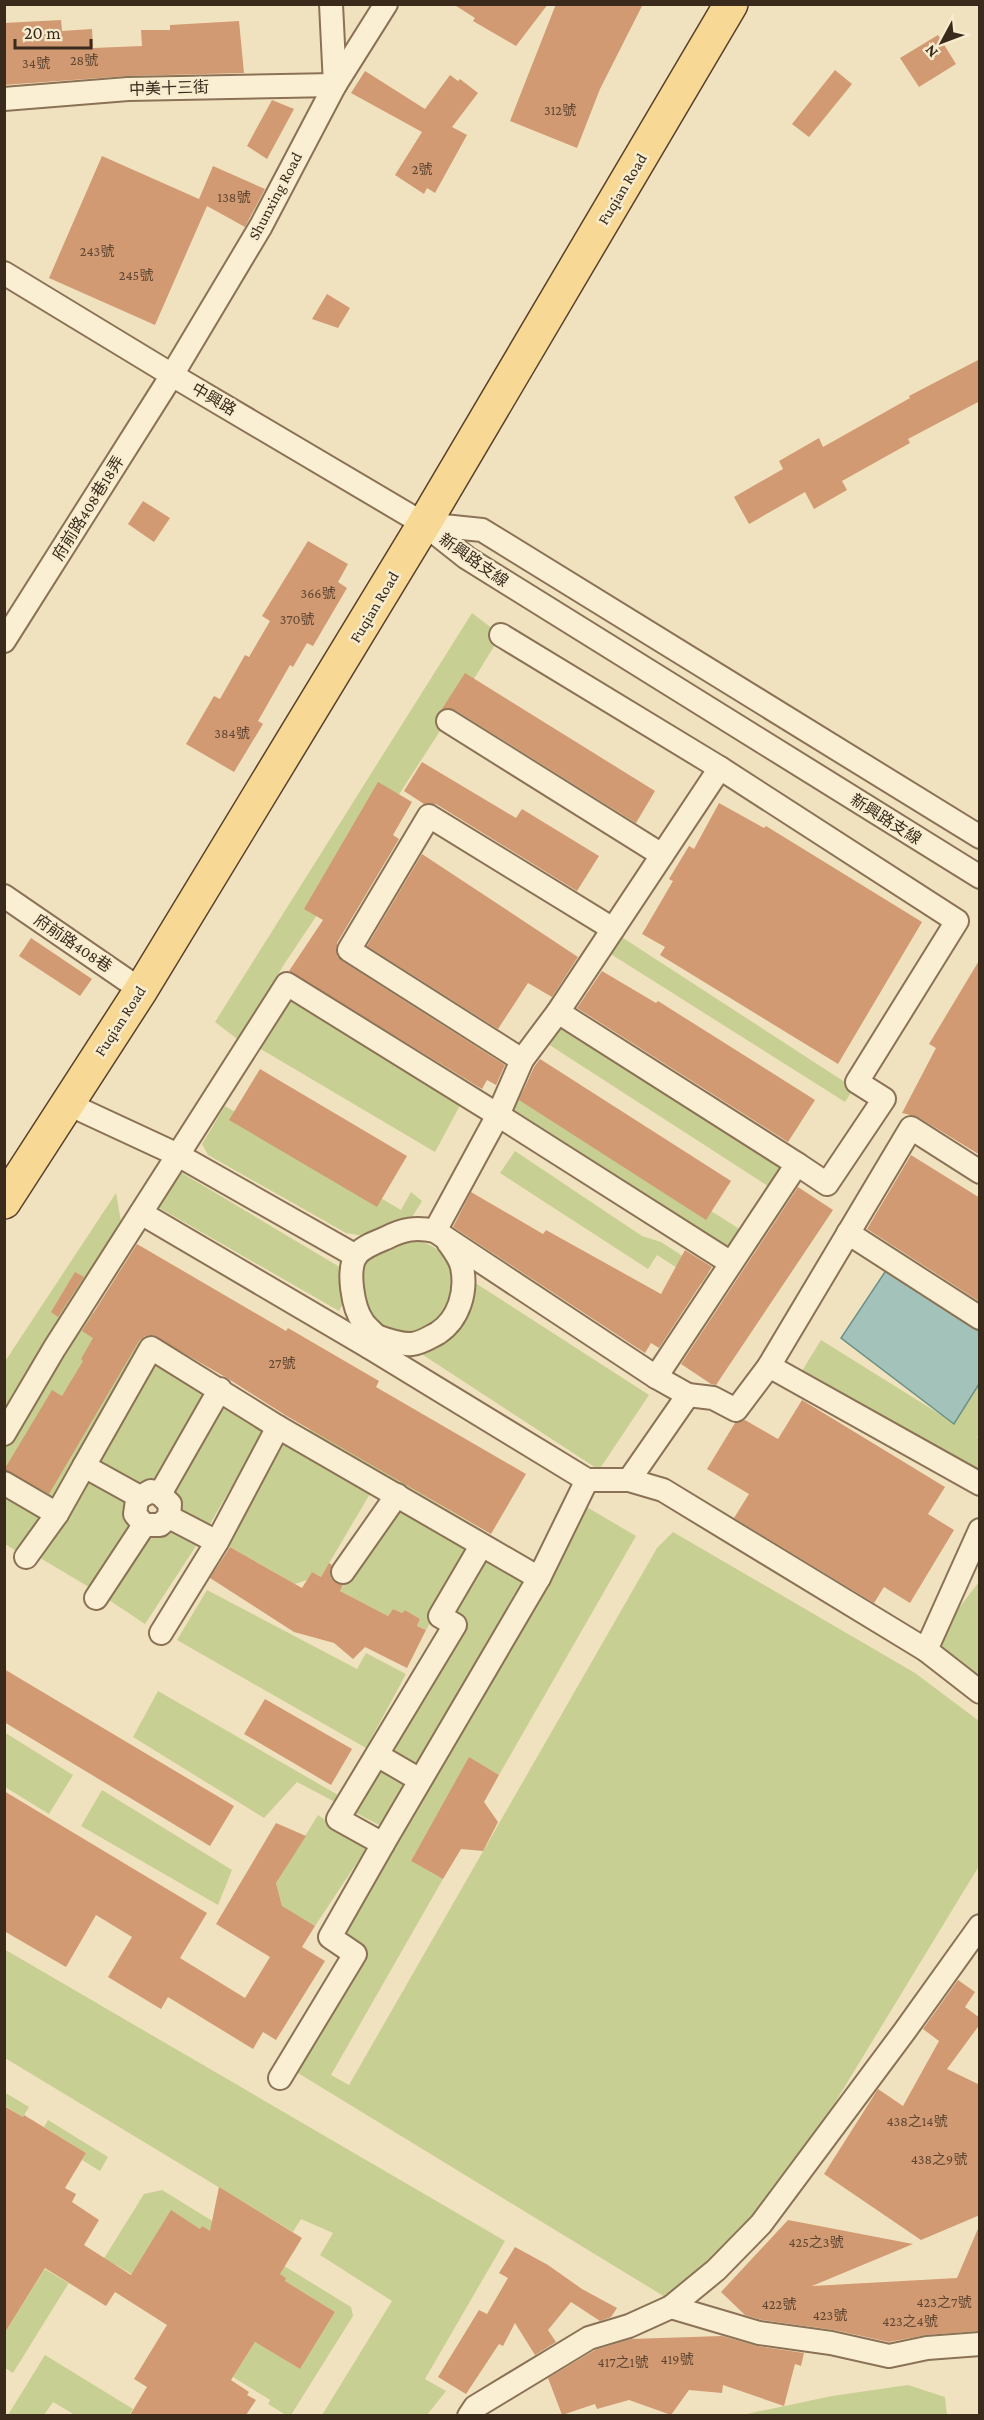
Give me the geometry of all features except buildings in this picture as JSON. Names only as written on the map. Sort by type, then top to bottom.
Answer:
[{"type":"main road","name":"Fuqian Road","points":[[4,1202],[141,990],[424,524],[731,4]]},
{"type":"street","points":[[331,4],[335,85]]},
{"type":"street","name":"Shunxing Road","points":[[172,375],[261,226],[335,85],[386,4]]},
{"type":"street","name":"中美十三街","points":[[4,99],[139,89],[335,85]]},
{"type":"street","name":"中興路","points":[[4,273],[424,524]]},
{"type":"street","name":"府前路408巷18弄","points":[[4,640],[172,375]]},
{"type":"street","name":"新興路支線","points":[[424,524],[482,530],[980,837]]},
{"type":"street","name":"新興路支線","points":[[424,524],[467,558],[980,877]]},
{"type":"street","points":[[501,635],[720,768],[957,921],[857,1082],[884,1099],[827,1184],[558,1012]]},
{"type":"street","points":[[448,721],[662,855]]},
{"type":"street","points":[[440,1234],[522,1060],[558,1012],[720,768]]},
{"type":"street","points":[[522,1060],[350,950],[429,816],[613,929]]},
{"type":"street","name":"府前路408巷","points":[[4,896],[141,990]]},
{"type":"street","points":[[4,1434],[54,1349],[287,984],[731,1263]]},
{"type":"street","points":[[66,1103],[178,1155],[356,1256]]},
{"type":"street","points":[[372,1341],[353,1299],[351,1278],[356,1256],[366,1246],[402,1230],[413,1228],[440,1234],[656,1377],[688,1395],[713,1398],[736,1410],[769,1366],[911,1128],[980,1172]]},
{"type":"street","points":[[656,1377],[797,1164]]},
{"type":"street","points":[[141,1213],[372,1341],[587,1480],[629,1480],[663,1490],[926,1650],[980,1692]]},
{"type":"street","points":[[848,1233],[980,1318]]},
{"type":"street","points":[[372,1341],[413,1344],[427,1340],[449,1326],[460,1305],[463,1276],[461,1264],[440,1234]]},
{"type":"street","points":[[26,1557],[57,1514],[151,1348],[278,1427],[539,1578]]},
{"type":"street","points":[[769,1366],[980,1484]]},
{"type":"street","points":[[144,1525],[135,1514],[137,1500],[150,1495],[220,1389]]},
{"type":"street","points":[[629,1480],[688,1395]]},
{"type":"street","points":[[161,1633],[217,1542],[278,1427]]},
{"type":"street","points":[[84,1466],[170,1504],[169,1517],[160,1525],[144,1525]]},
{"type":"street","points":[[280,2078],[355,1954],[330,1938],[539,1578],[587,1480]]},
{"type":"street","points":[[4,1483],[57,1514]]},
{"type":"street","points":[[343,1572],[397,1495]]},
{"type":"street","points":[[169,1517],[217,1542]]},
{"type":"street","points":[[96,1598],[144,1525]]},
{"type":"street","points":[[926,1650],[980,1530]]},
{"type":"street","points":[[383,1844],[338,1819],[455,1625],[440,1616],[481,1546]]},
{"type":"street","points":[[377,1755],[420,1780]]},
{"type":"street","points":[[469,2415],[475,2407],[589,2338],[629,2326],[671,2307],[716,2270],[761,2224],[980,1926]]},
{"type":"street","points":[[671,2307],[759,2333],[831,2343],[889,2356],[927,2348],[980,2344]]},
{"type":"green space","points":[[472,613],[501,635],[448,721],[327,906],[319,912],[283,966],[240,1041],[215,1022]]},
{"type":"green space","points":[[617,934],[854,1088],[845,1102],[606,951]]},
{"type":"green space","points":[[294,989],[465,1096],[435,1152],[259,1048]]},
{"type":"green space","points":[[561,1023],[782,1165],[768,1186],[548,1044]]},
{"type":"green space","points":[[514,1086],[741,1230],[725,1260],[498,1115]]},
{"type":"green space","points":[[225,1106],[401,1210],[411,1192],[422,1201],[411,1219],[370,1237],[346,1233],[208,1155],[202,1144]]},
{"type":"green space","points":[[515,1151],[642,1236],[661,1242],[709,1273],[702,1284],[657,1255],[648,1269],[500,1173]]},
{"type":"green space","points":[[177,1170],[343,1269],[346,1298],[339,1311],[156,1206]]},
{"type":"green space","points":[[116,1193],[122,1227],[90,1311],[151,1348],[26,1557],[5,1544],[4,1363]]},
{"type":"green space","points":[[408,1238],[430,1245],[448,1259],[454,1274],[454,1291],[451,1308],[428,1332],[395,1335],[367,1316],[362,1272],[369,1259]]},
{"type":"green space","points":[[466,1277],[649,1395],[599,1470],[420,1353]]},
{"type":"green space","points":[[821,1340],[954,1423],[979,1384],[979,1438],[974,1435],[979,1439],[979,1481],[802,1371]]},
{"type":"green space","points":[[150,1358],[212,1394],[160,1488],[136,1491],[91,1466]]},
{"type":"green space","points":[[220,1399],[265,1429],[207,1529],[174,1514],[167,1494]]},
{"type":"green space","points":[[310,1428],[501,1541],[496,1548],[306,1435]]},
{"type":"green space","points":[[280,1437],[371,1492],[321,1577],[312,1572],[307,1580],[295,1584],[225,1544]]},
{"type":"green space","points":[[86,1473],[133,1500],[138,1524],[94,1590],[35,1555]]},
{"type":"green space","points":[[396,1503],[474,1550],[426,1630],[417,1626],[420,1619],[405,1610],[402,1613],[393,1609],[388,1616],[340,1591]]},
{"type":"green space","points":[[585,1506],[636,1536],[499,1775],[469,1758],[411,1861],[443,1879],[331,2075],[349,2085],[657,1548],[673,1532],[915,1673],[979,1721],[979,1866],[780,2193],[670,2300],[293,2070],[364,1951],[337,1934]]},
{"type":"green space","points":[[170,1523],[200,1540],[145,1624],[103,1596],[146,1531]]},
{"type":"green space","points":[[481,1555],[530,1585],[419,1771],[385,1750],[446,1615]]},
{"type":"green space","points":[[979,1582],[979,1682],[931,1644]]},
{"type":"green space","points":[[207,1590],[357,1669],[366,1653],[406,1674],[366,1748],[177,1640]]},
{"type":"green space","points":[[158,1691],[338,1795],[335,1802],[297,1782],[264,1818],[133,1737]]},
{"type":"green space","points":[[4,1732],[73,1775],[49,1814],[5,1787]]},
{"type":"green space","points":[[382,1768],[413,1786],[383,1827],[356,1813]]},
{"type":"green space","points":[[102,1790],[232,1870],[218,1905],[81,1826]]},
{"type":"green space","points":[[318,1815],[366,1849],[315,1926],[294,1914],[287,1925],[276,1883]]},
{"type":"green space","points":[[4,1949],[505,2241],[425,2379],[446,2391],[427,2415],[322,2415],[392,2301],[320,2255],[333,2233],[301,2219],[293,2232],[5,2058]]},
{"type":"green space","points":[[4,2092],[29,2107],[23,2117],[5,2106]]},
{"type":"green space","points":[[48,2120],[108,2157],[100,2171],[82,2160],[86,2153],[44,2127]]},
{"type":"green space","points":[[162,2190],[219,2225],[214,2234],[202,2226],[200,2229],[171,2211],[136,2267],[191,2315],[134,2276],[103,2260],[144,2194]]},
{"type":"green space","points":[[224,2229],[351,2307],[353,2316],[291,2415],[286,2415],[268,2404],[270,2400],[233,2377],[255,2342],[300,2369],[335,2312],[285,2281],[286,2278],[263,2264]]},
{"type":"green space","points":[[45,2269],[68,2283],[70,2281],[13,2373],[5,2368],[4,2334]]},
{"type":"green space","points":[[45,2355],[133,2409],[129,2415],[75,2415],[53,2402],[44,2415],[8,2415]]},
{"type":"green space","points":[[908,2385],[945,2397],[947,2415],[742,2415],[832,2396]]},
{"type":"water","points":[[889,1266],[979,1331],[979,1384],[954,1424],[841,1338]]}]
